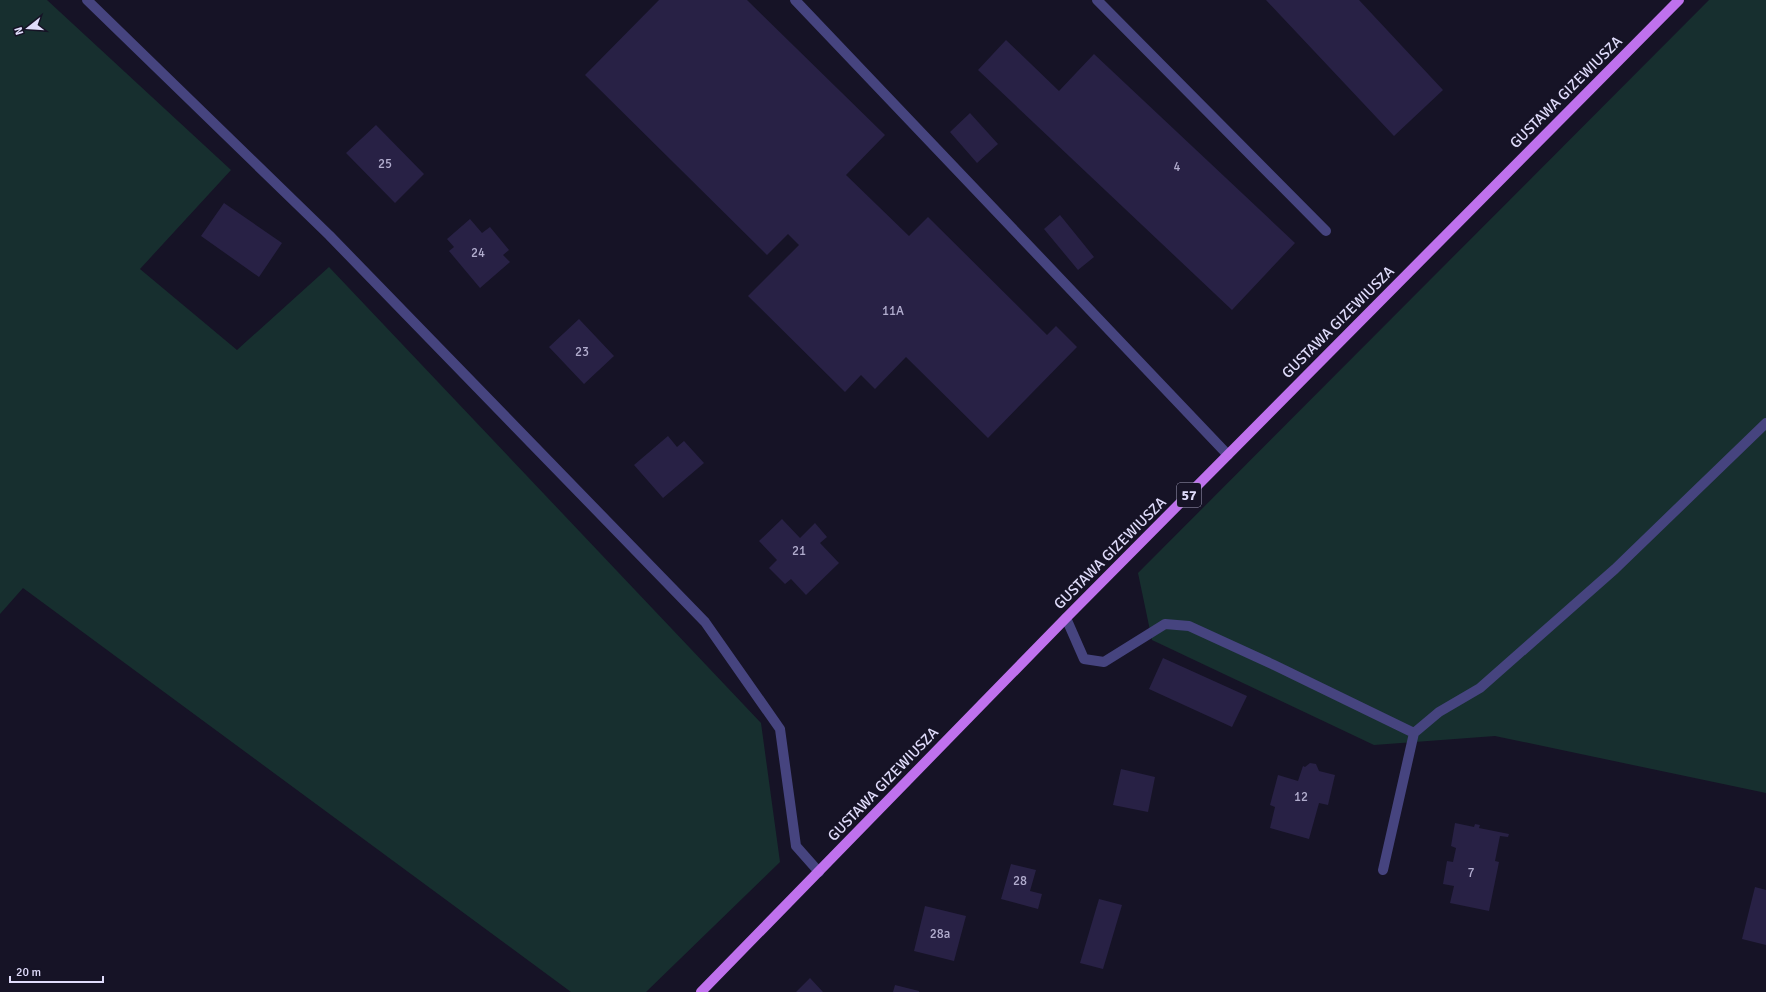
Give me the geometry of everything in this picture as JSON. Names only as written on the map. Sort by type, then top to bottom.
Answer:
[{"type":"main road","name":"GUSTAWA GIZEWIUSZA","points":[[701,992],[1066,618],[1679,0]]},
{"type":"street","points":[[87,0],[329,235],[705,622],[780,728],[796,846],[819,872]]},
{"type":"street","points":[[795,0],[1228,455]]},
{"type":"street","points":[[1097,0],[1326,231]]},
{"type":"street","points":[[1383,870],[1414,733],[1439,712],[1480,688],[1615,569],[1766,423]]},
{"type":"street","points":[[1066,618],[1084,659],[1104,662],[1165,624],[1189,626],[1274,665],[1414,733]]},
{"type":"green space","points":[[0,0],[47,0],[231,170],[140,269],[237,350],[329,267],[761,723],[780,862],[646,992],[571,992],[23,588],[0,614]]},
{"type":"green space","points":[[1709,0],[1766,0],[1766,793],[1495,736],[1374,745],[1152,640],[1138,573]]},
{"type":"building","points":[[659,0],[747,0],[885,135],[846,175],[909,236],[928,217],[1047,335],[1056,326],[1077,347],[988,438],[906,357],[875,389],[861,375],[845,392],[748,296],[799,245],[788,234],[767,255],[585,75]]},
{"type":"building","points":[[1266,0],[1359,0],[1443,90],[1394,136]]},
{"type":"building","points":[[1006,40],[1059,91],[1094,54],[1295,243],[1232,310],[978,70]]},
{"type":"building","points":[[970,113],[998,144],[977,163],[950,132]]},
{"type":"building","points":[[376,125],[424,174],[395,203],[346,153]]},
{"type":"building","points":[[224,203],[282,243],[259,277],[201,236]]},
{"type":"building","points":[[1060,215],[1094,257],[1078,270],[1044,229]]},
{"type":"building","points":[[470,219],[482,233],[490,227],[509,250],[503,255],[510,262],[480,288],[449,251],[454,247],[447,239]]},
{"type":"building","points":[[579,319],[614,356],[584,384],[549,347]]},
{"type":"building","points":[[668,436],[677,447],[684,441],[704,463],[663,498],[634,465]]},
{"type":"building","points":[[782,519],[800,538],[815,523],[827,537],[820,543],[839,563],[806,595],[791,579],[785,584],[769,568],[777,560],[759,541]]},
{"type":"building","points":[[1163,658],[1247,696],[1232,727],[1149,689]]},
{"type":"building","points":[[1310,763],[1316,764],[1319,771],[1335,775],[1328,805],[1319,803],[1309,839],[1270,828],[1275,807],[1270,805],[1278,775],[1298,781],[1303,766],[1305,767]]},
{"type":"building","points":[[1121,769],[1155,777],[1148,812],[1113,805]]},
{"type":"building","points":[[1455,823],[1474,827],[1475,824],[1480,825],[1479,828],[1509,834],[1508,837],[1500,836],[1495,861],[1499,862],[1489,911],[1450,903],[1454,886],[1443,884],[1447,861],[1453,862],[1456,848],[1451,846]]},
{"type":"building","points":[[1011,864],[1036,870],[1030,891],[1042,894],[1038,909],[1001,899]]},
{"type":"building","points":[[1755,887],[1766,890],[1766,945],[1742,939]]},
{"type":"building","points":[[1099,899],[1122,905],[1103,969],[1080,963]]},
{"type":"building","points":[[925,906],[966,916],[954,961],[914,951]]},
{"type":"building","points":[[810,978],[823,992],[796,992]]},
{"type":"building","points":[[895,985],[919,991],[919,992],[893,992]]}]
